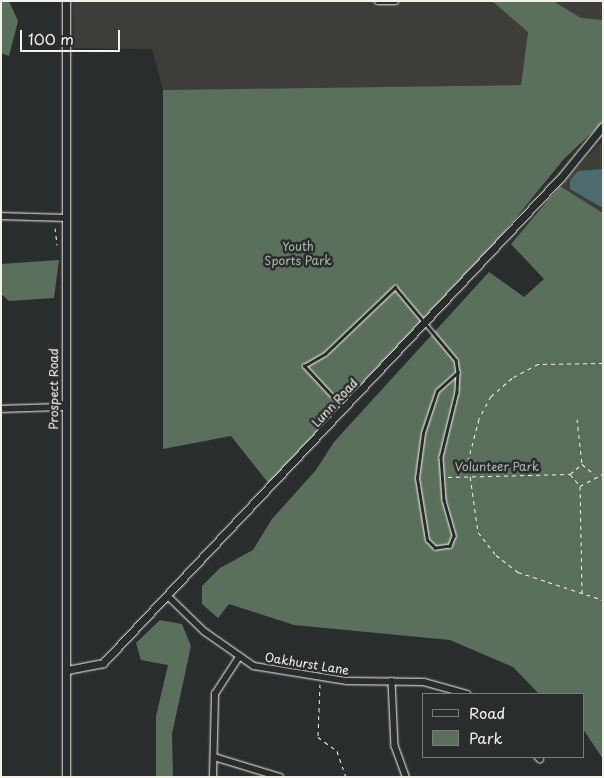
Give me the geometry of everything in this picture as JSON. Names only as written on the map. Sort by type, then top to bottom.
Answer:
[{"type":"street","name":"Prospect Road","points":[[66,1],[64,218],[66,777]]},
{"type":"street","points":[[378,1],[395,1]]},
{"type":"street","name":"Lunn Road","points":[[67,670],[103,663],[563,175],[603,126]]},
{"type":"street","points":[[1,216],[64,218]]},
{"type":"street","points":[[1,408],[66,407]]},
{"type":"street","name":"Oakhurst Lane","points":[[168,596],[204,631],[254,666],[321,678],[424,682],[463,693]]},
{"type":"street","points":[[213,777],[214,756],[211,715],[215,694],[240,657]]},
{"type":"street","points":[[392,681],[395,746],[406,777]]},
{"type":"street","points":[[214,756],[280,777]]},
{"type":"lane","points":[[344,409],[304,366],[325,354],[395,286],[453,351],[458,372],[442,477],[454,542],[435,548],[427,540],[419,505],[418,455],[437,390],[458,372]]},
{"type":"path","points":[[55,228],[57,245]]},
{"type":"path","points":[[603,363],[538,364],[505,384],[491,396],[479,418],[470,441],[468,477],[478,532],[496,555],[518,572],[603,600]]},
{"type":"path","points":[[577,419],[582,464],[595,475]]},
{"type":"path","points":[[442,477],[570,474],[582,464]]},
{"type":"path","points":[[570,474],[580,486],[582,594]]},
{"type":"path","points":[[580,486],[595,475],[603,474]]},
{"type":"path","points":[[321,678],[318,737],[337,751],[346,777]]},
{"type":"shaded area","points":[[73,1],[603,1],[603,97],[528,33],[521,85],[163,90],[152,49],[74,48]]},
{"type":"shaded area","points":[[603,140],[603,213],[560,186]]},
{"type":"green space","points":[[1,1],[9,1],[18,21],[9,56],[1,53]]},
{"type":"green space","name":"Youth Sports Park","points":[[492,1],[553,1],[581,18],[603,20],[603,122],[564,159],[493,246],[270,485],[231,436],[163,449],[163,90],[521,85],[528,32]]},
{"type":"green space","name":"Volunteer Park","points":[[560,186],[603,213],[603,759],[584,730],[584,693],[538,693],[513,667],[450,640],[294,625],[229,604],[218,618],[202,604],[202,586],[220,568],[253,550],[272,519],[316,470],[334,442],[489,272],[524,297],[544,279],[511,244]]},
{"type":"green space","points":[[59,260],[54,298],[9,301],[1,294],[1,264]]},
{"type":"green space","points":[[160,620],[182,624],[191,646],[172,734],[173,777],[156,777],[156,716],[168,665],[141,660],[136,643]]},
{"type":"water","points":[[603,169],[603,208],[570,189],[570,180],[578,171]]}]
